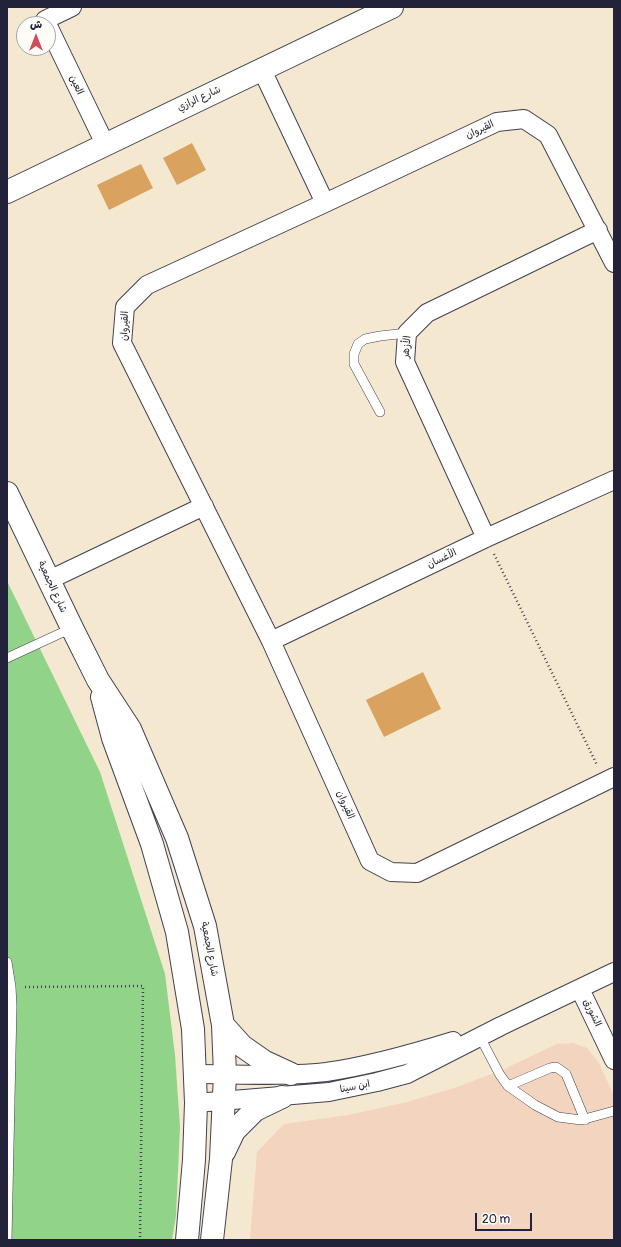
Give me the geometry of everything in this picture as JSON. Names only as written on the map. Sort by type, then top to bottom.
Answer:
[{"type":"street","points":[[52,16],[72,7]]},
{"type":"street","name":"شارع الرازي","points":[[7,192],[104,144],[392,7]]},
{"type":"street","name":"العين","points":[[56,42],[104,144]]},
{"type":"street","points":[[262,70],[326,203]]},
{"type":"street","name":"القيروان","points":[[609,779],[418,873],[391,872],[370,861],[271,641],[122,343],[125,307],[147,285],[326,203],[497,122],[524,119],[548,135],[614,263]]},
{"type":"street","name":"الأزهر","points":[[486,538],[405,362],[407,332],[427,313],[598,230]]},
{"type":"street","name":"الآغسان","points":[[271,641],[486,538],[614,480]]},
{"type":"street","name":"شارع الجمعية","points":[[7,493],[98,680],[130,729],[177,838],[205,926],[223,1025],[226,1074],[221,1159],[212,1240]]},
{"type":"street","points":[[49,580],[204,506]]},
{"type":"street","name":"شارع الجمعية","points":[[98,680],[113,738],[152,844],[177,932],[193,1028],[196,1103],[194,1160],[187,1240]]},
{"type":"street","name":"ابن سينا","points":[[196,1103],[329,1092],[407,1074],[501,1026],[614,972]]},
{"type":"street","name":"الشورق","points":[[580,988],[614,1060]]},
{"type":"street","points":[[223,1025],[242,1046],[265,1062],[290,1074]]},
{"type":"street","name":"ابن سينا","points":[[195,1074],[290,1074],[325,1072],[385,1061],[501,1026]]},
{"type":"street","points":[[221,1159],[234,1132],[239,1126],[255,1110],[282,1096]]},
{"type":"lane","points":[[380,412],[354,364],[354,354],[358,344],[365,339],[407,332]]},
{"type":"lane","points":[[8,655],[72,628]]},
{"type":"lane","points":[[7,962],[11,987],[7,1240]]},
{"type":"lane","points":[[480,1037],[500,1075],[508,1086],[535,1105],[558,1117],[585,1120],[614,1111]]},
{"type":"lane","points":[[508,1086],[550,1068],[556,1067],[566,1074],[585,1120]]},
{"type":"path","points":[[486,538],[609,779]]},
{"type":"path","points":[[11,987],[143,986],[140,1240]]},
{"type":"shaded area","points":[[573,1043],[587,1048],[599,1063],[614,1096],[614,1240],[250,1240],[257,1152],[284,1124],[348,1115],[407,1102],[454,1088],[500,1071],[557,1044]]},
{"type":"green space","points":[[7,581],[100,772],[165,974],[175,1055],[180,1127],[176,1216],[172,1240],[7,1240]]},
{"type":"building","points":[[192,143],[206,170],[177,185],[163,158]]},
{"type":"building","points":[[141,164],[153,188],[109,210],[97,185]]},
{"type":"building","points":[[423,672],[441,709],[384,737],[366,700]]}]
